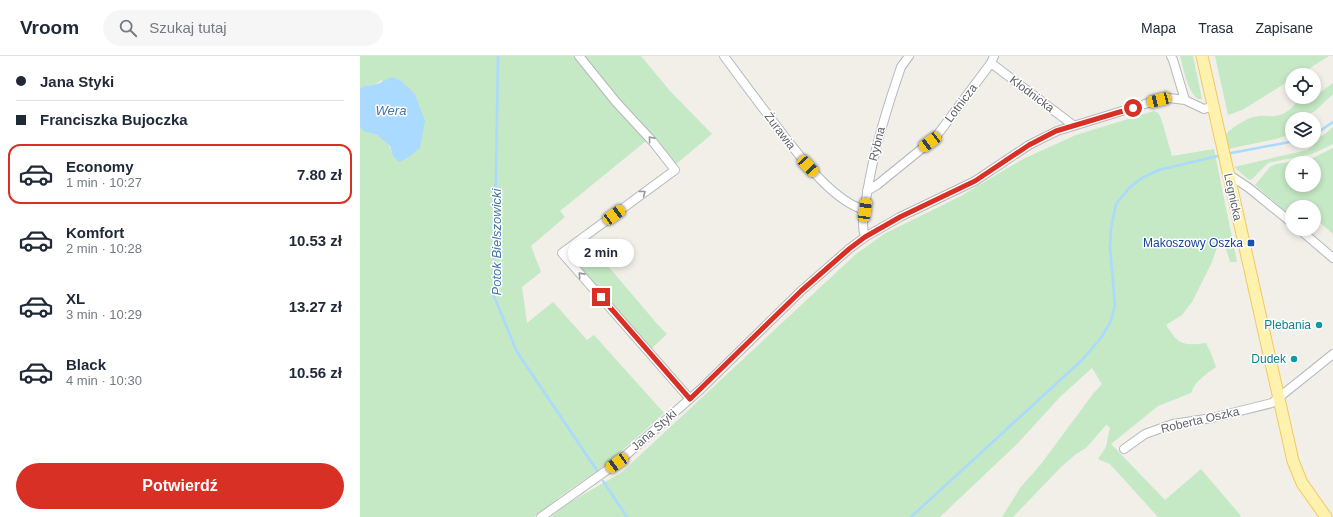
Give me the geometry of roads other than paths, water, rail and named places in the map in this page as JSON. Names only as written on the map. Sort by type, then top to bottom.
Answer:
[{"type":"main road","name":"Legnicka","points":[[1202,56],[1293,461],[1298,474],[1309,493],[1326,517]]},
{"type":"street","points":[[579,56],[616,102],[650,138],[675,170],[562,253],[690,399]]},
{"type":"street","name":"Żurawia","points":[[724,56],[808,166],[832,190],[855,207],[865,210]]},
{"type":"street","name":"Rybna","points":[[865,237],[863,227],[867,191],[876,147],[901,66],[909,56]]},
{"type":"street","points":[[1171,56],[1184,100]]},
{"type":"street","name":"Lotnicza","points":[[867,191],[877,185],[934,138],[992,60]]},
{"type":"street","name":"Kłodnicka","points":[[992,60],[1073,125]]},
{"type":"street","name":"Jana Styki","points":[[541,517],[617,463],[690,399],[801,291],[865,237],[900,217],[975,181],[1039,140],[1056,131],[1173,98],[1184,100],[1204,109],[1214,106]]},
{"type":"street","points":[[1227,171],[1285,217]]},
{"type":"street","points":[[1307,236],[1333,258]]},
{"type":"street","name":"Roberta Oszka","points":[[1124,449],[1145,434],[1173,424],[1219,416],[1272,403],[1333,354]]},
{"type":"water","name":"Wera","points":[[392,77],[400,80],[415,94],[425,121],[420,148],[409,157],[399,162],[393,156],[390,146],[377,135],[363,131],[360,127],[360,88],[377,84]]},
{"type":"waterway","name":"Potok Bielszowicki","points":[[498,56],[494,296],[517,352],[598,472]]},
{"type":"waterway","points":[[1321,130],[1333,122]]},
{"type":"waterway","points":[[1226,154],[1285,143]]},
{"type":"waterway","points":[[911,517],[1082,360],[1101,338],[1111,321],[1115,305],[1110,248],[1111,228],[1116,204],[1129,188],[1142,178],[1159,170],[1222,155]]},
{"type":"waterway","name":"Potok Bielszowicki","points":[[603,481],[627,517]]},
{"type":"place","name":"Makoszowy Oszka","points":[[1251,243]]},
{"type":"place","name":"Plebania","points":[[1319,325]]},
{"type":"place","name":"Dudek","points":[[1294,359]]}]
